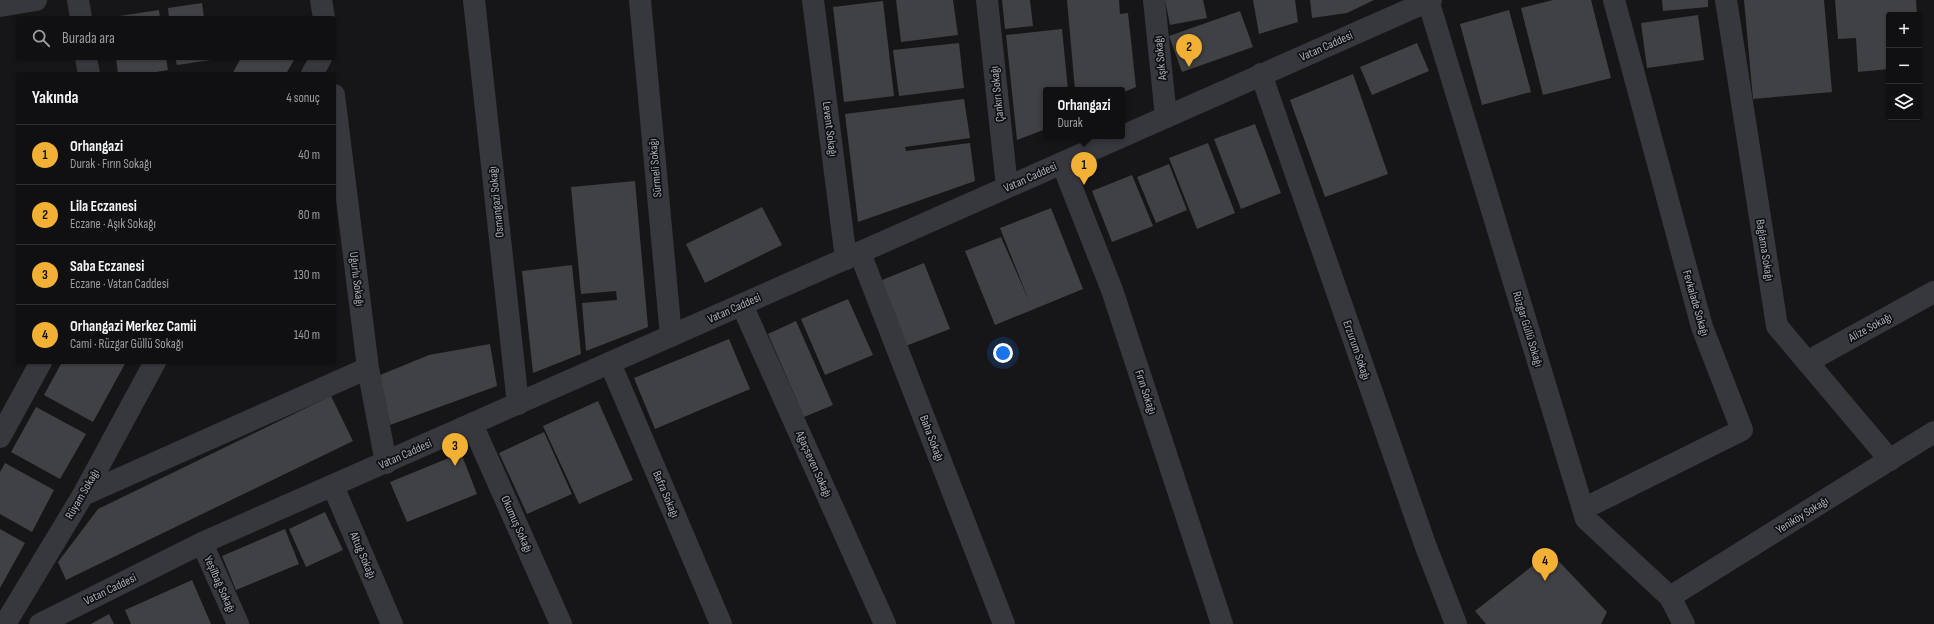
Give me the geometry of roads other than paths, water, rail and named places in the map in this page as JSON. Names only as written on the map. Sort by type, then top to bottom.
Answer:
[{"type":"street","points":[[0,6],[36,0]]},
{"type":"street","points":[[78,0],[80,16]]},
{"type":"street","points":[[321,0],[324,16]]},
{"type":"street","name":"Osmangazi Sokağı","points":[[474,0],[518,404]]},
{"type":"street","name":"Sürmeli Sokağı","points":[[640,0],[671,336]]},
{"type":"street","name":"Levent Sokağı","points":[[813,0],[853,256]]},
{"type":"street","name":"Çankırı Sokağı","points":[[987,0],[1007,187]]},
{"type":"street","name":"Aşık Sokağı","points":[[1154,0],[1166,117]]},
{"type":"street","name":"Vatan Caddesi","points":[[1125,135],[1430,0]]},
{"type":"street","name":"Rüzgar Güllü Sokağı","points":[[1430,0],[1586,519],[1670,597],[1684,624]]},
{"type":"street","name":"Fevkalade Sokağı","points":[[1582,509],[1742,430],[1702,327],[1614,0]]},
{"type":"street","name":"Bağlama Sokağı","points":[[1726,0],[1777,326],[1890,460]]},
{"type":"street","points":[[86,60],[89,72]]},
{"type":"street","points":[[313,72],[320,60]]},
{"type":"street","points":[[329,60],[331,72]]},
{"type":"street","name":"Erzurum Sokağı","points":[[1261,74],[1426,547],[1456,624]]},
{"type":"street","name":"Uğurlu Sokağı","points":[[336,111],[368,368],[386,463]]},
{"type":"street","name":"Vatan Caddesi","points":[[40,624],[202,543],[334,486],[1116,139]]},
{"type":"street","name":"Fırın Sokağı","points":[[1062,163],[1112,290],[1222,624]]},
{"type":"street","name":"Baha Sokağı","points":[[853,256],[1004,624]]},
{"type":"street","name":"Alize Sokağı","points":[[1807,362],[1934,292]]},
{"type":"street","name":"Ağaçseven Sokağı","points":[[742,305],[885,624]]},
{"type":"street","name":"Bafra Sokağı","points":[[610,363],[721,624]]},
{"type":"street","points":[[0,436],[40,364]]},
{"type":"street","name":"Rüyam Sokağı","points":[[5,624],[83,495],[154,364]]},
{"type":"street","points":[[83,495],[368,368]]},
{"type":"street","name":"Okumuş Sokağı","points":[[472,424],[561,624]]},
{"type":"street","name":"Yeniköy Sokağı","points":[[1670,597],[1934,432]]},
{"type":"street","name":"Altuğ Sokağı","points":[[334,486],[392,624]]},
{"type":"street","name":"Yeşilbağ Sokağı","points":[[202,543],[238,624]]},
{"type":"place","name":"Lila Eczanesi","points":[[1189,67]]},
{"type":"place","name":"Orhangazi","points":[[1084,185]]},
{"type":"place","name":"Saba Eczanesi","points":[[455,466]]},
{"type":"place","name":"Orhangazi Merkez Camii","points":[[1545,581]]}]
